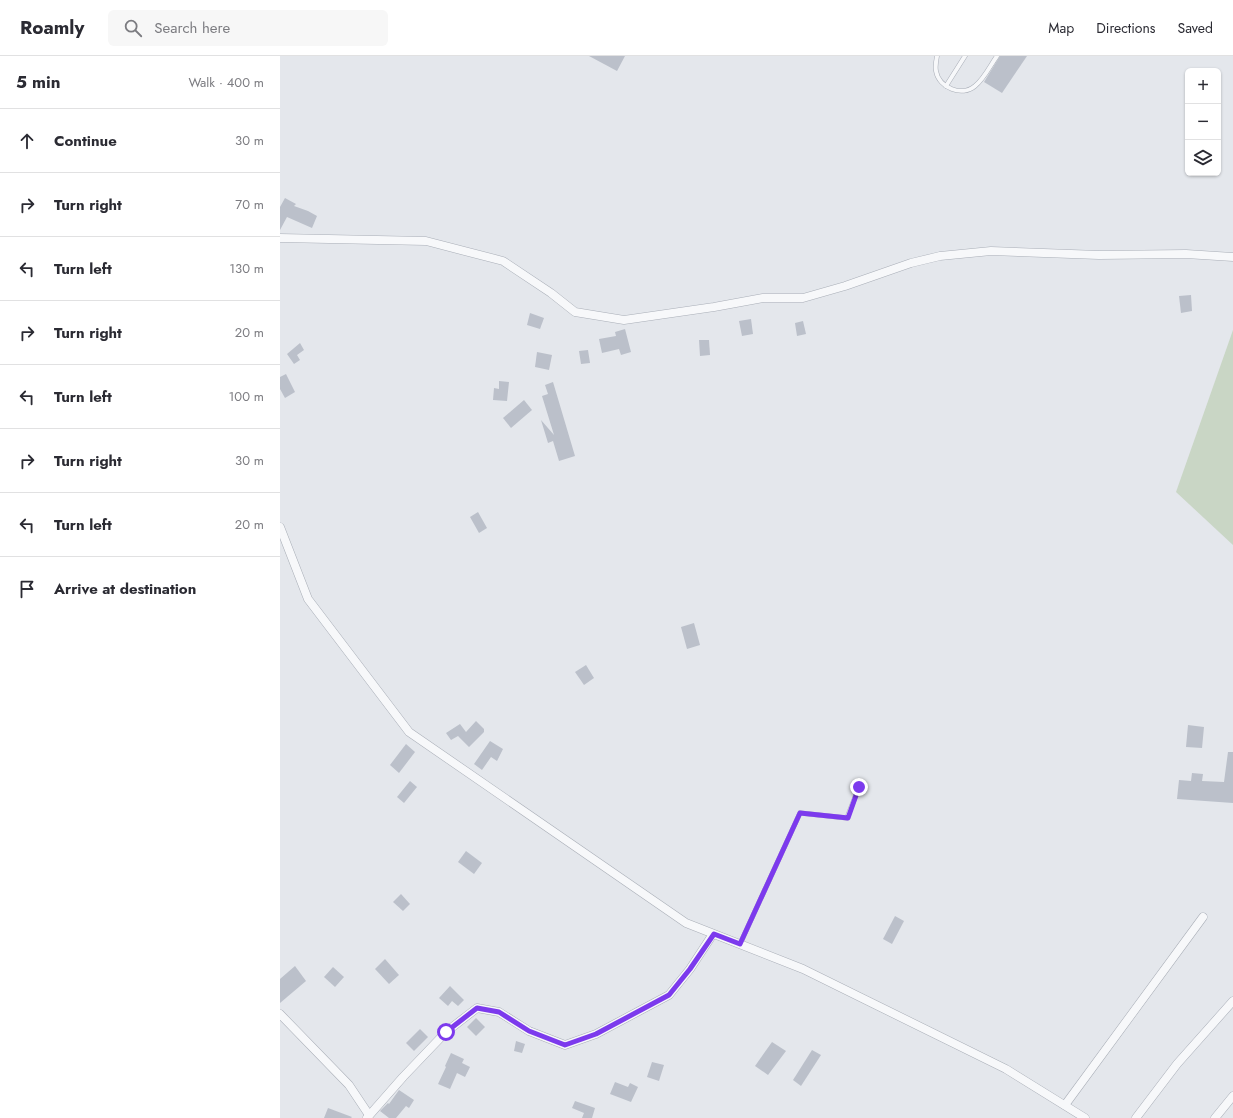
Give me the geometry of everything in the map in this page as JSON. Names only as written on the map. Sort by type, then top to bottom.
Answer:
[{"type":"street","points":[[280,238],[426,241],[503,261],[551,293],[575,312],[624,320],[714,307],[763,298],[803,298],[845,286],[911,262],[940,256],[991,251],[1099,255],[1186,254],[1233,257]]},
{"type":"street","points":[[280,527],[308,599],[409,732],[686,923],[803,969],[999,1066],[1085,1118]]},
{"type":"street","points":[[1065,1105],[1203,917]]},
{"type":"street","points":[[280,1014],[349,1085],[368,1117],[403,1077],[446,1032],[477,1008],[499,1012],[529,1031],[565,1045],[596,1034],[669,995],[690,969],[714,934]]},
{"type":"street","points":[[1136,1118],[1177,1064],[1233,1001]]},
{"type":"street","points":[[1215,1118],[1233,1096]]},
{"type":"lane","points":[[936,56],[936,72],[940,81],[951,90],[959,91],[967,90],[980,82],[997,56]]},
{"type":"lane","points":[[946,86],[965,56]]},
{"type":"lane","points":[[740,944],[800,813],[848,818],[859,787]]},
{"type":"green space","points":[[1233,330],[1233,545],[1176,492]]},
{"type":"building","points":[[589,56],[625,56],[617,71]]},
{"type":"building","points":[[1000,56],[1027,56],[1002,93],[984,82]]},
{"type":"building","points":[[285,198],[296,204],[294,206],[317,216],[312,228],[287,217],[280,230],[280,207]]},
{"type":"building","points":[[1191,295],[1192,311],[1181,313],[1179,296]]},
{"type":"building","points":[[530,313],[544,318],[540,329],[527,325]]},
{"type":"building","points":[[751,319],[753,334],[742,336],[739,321]]},
{"type":"building","points":[[803,321],[806,334],[797,336],[795,323]]},
{"type":"building","points":[[625,329],[631,352],[621,355],[619,349],[602,353],[599,339],[616,336],[615,332]]},
{"type":"building","points":[[699,340],[709,340],[710,355],[700,356]]},
{"type":"building","points":[[300,343],[304,350],[297,355],[300,360],[294,364],[287,354]]},
{"type":"building","points":[[588,350],[590,363],[581,364],[579,351]]},
{"type":"building","points":[[537,352],[552,355],[549,370],[535,367]]},
{"type":"building","points":[[286,374],[295,392],[285,398],[280,389],[280,377]]},
{"type":"building","points":[[499,381],[509,382],[507,401],[493,400],[494,388],[499,389]]},
{"type":"building","points":[[553,382],[575,456],[559,461],[553,441],[548,443],[541,420],[554,435],[542,396],[548,394],[545,385]]},
{"type":"building","points":[[524,400],[532,410],[511,428],[503,418]]},
{"type":"building","points":[[478,512],[487,528],[479,533],[470,517]]},
{"type":"building","points":[[694,623],[700,645],[687,649],[681,627]]},
{"type":"building","points":[[586,665],[594,678],[584,685],[575,672]]},
{"type":"building","points":[[476,721],[484,729],[484,732],[469,747],[458,736],[451,740],[446,733],[460,724],[466,732]]},
{"type":"building","points":[[1188,725],[1204,727],[1202,748],[1186,747]]},
{"type":"building","points":[[490,741],[503,749],[497,761],[491,757],[482,770],[474,764]]},
{"type":"building","points":[[406,744],[415,752],[399,773],[390,765]]},
{"type":"building","points":[[1228,752],[1233,752],[1233,803],[1177,799],[1179,780],[1191,781],[1192,773],[1203,774],[1202,781],[1224,782]]},
{"type":"building","points":[[410,781],[417,787],[404,803],[397,797]]},
{"type":"building","points":[[466,851],[482,863],[474,874],[458,862]]},
{"type":"building","points":[[401,894],[410,904],[403,911],[393,902]]},
{"type":"building","points":[[895,916],[904,921],[892,944],[883,939]]},
{"type":"building","points":[[385,959],[399,975],[389,984],[375,969]]},
{"type":"building","points":[[295,966],[306,981],[280,1003],[280,979]]},
{"type":"building","points":[[333,967],[344,977],[335,987],[324,977]]},
{"type":"building","points":[[450,986],[464,1000],[458,1006],[452,1001],[448,1006],[439,998]]},
{"type":"building","points":[[476,1018],[485,1027],[476,1036],[467,1027]]},
{"type":"building","points":[[420,1029],[428,1037],[414,1051],[406,1043]]},
{"type":"building","points":[[516,1041],[525,1044],[522,1053],[514,1051]]},
{"type":"building","points":[[772,1042],[786,1051],[768,1075],[755,1066]]},
{"type":"building","points":[[812,1050],[821,1055],[801,1086],[793,1080]]},
{"type":"building","points":[[451,1053],[464,1059],[462,1063],[470,1067],[465,1077],[457,1073],[450,1089],[438,1084]]},
{"type":"building","points":[[652,1062],[664,1065],[659,1081],[647,1077]]},
{"type":"building","points":[[615,1082],[628,1087],[630,1083],[638,1087],[631,1102],[610,1094]]},
{"type":"building","points":[[399,1090],[414,1100],[409,1108],[406,1106],[396,1118],[389,1118],[380,1111],[388,1103],[389,1104]]},
{"type":"building","points":[[575,1101],[595,1108],[592,1118],[582,1118],[584,1113],[572,1108]]},
{"type":"building","points":[[328,1108],[352,1117],[324,1118]]},
{"type":"route","points":[[446,1032],[477,1008],[499,1012],[529,1031],[565,1045],[596,1034],[669,995],[690,969],[714,934],[740,944],[800,813],[848,818],[859,787]]}]
